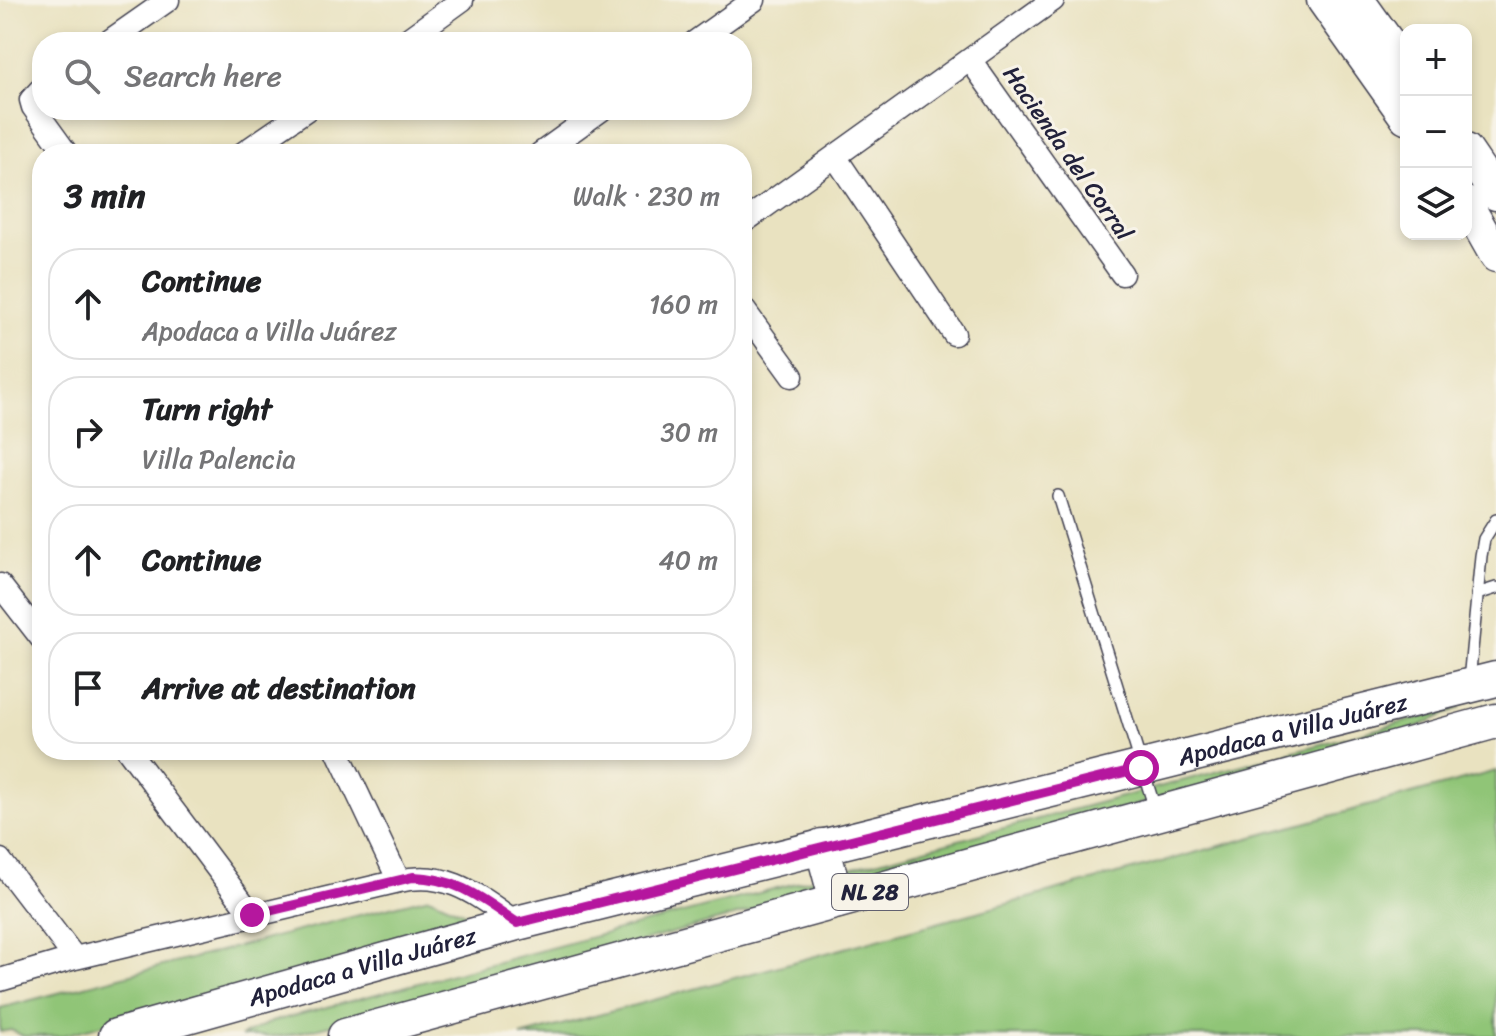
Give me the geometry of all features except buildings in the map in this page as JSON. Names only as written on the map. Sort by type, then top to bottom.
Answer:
[{"type":"main road","points":[[1323,0],[1400,109]]},
{"type":"main road","points":[[1358,0],[1400,59]]},
{"type":"main road","points":[[1472,159],[1496,194]]},
{"type":"main road","points":[[1472,214],[1496,256]]},
{"type":"main road","name":"Apodaca a Villa Juárez","points":[[116,1036],[517,923],[1482,682]]},
{"type":"main road","name":"Apodaca a Villa Juárez","points":[[345,1036],[1496,721]]},
{"type":"main road","points":[[822,846],[837,901]]},
{"type":"street","points":[[122,32],[168,0]]},
{"type":"street","points":[[418,32],[462,0]]},
{"type":"street","points":[[705,32],[730,7],[754,0]]},
{"type":"street","points":[[752,216],[971,61],[1039,4]]},
{"type":"street","name":"Hacienda del Corral","points":[[971,61],[1122,274]]},
{"type":"street","points":[[42,120],[60,144]]},
{"type":"street","points":[[257,144],[291,120]]},
{"type":"street","points":[[554,144],[587,120]]},
{"type":"street","points":[[836,158],[954,334]]},
{"type":"street","points":[[752,321],[792,376]]},
{"type":"street","points":[[0,585],[32,626]]},
{"type":"street","points":[[136,760],[252,915]]},
{"type":"street","points":[[342,760],[399,881]]},
{"type":"street","points":[[0,860],[75,958]]},
{"type":"street","points":[[0,980],[75,958],[399,881],[429,878],[455,883],[517,923]]},
{"type":"lane","points":[[1058,496],[1156,812]]},
{"type":"lane","points":[[1482,682],[1477,594],[1484,539],[1496,520]]},
{"type":"lane","points":[[1477,594],[1496,588]]},
{"type":"green space","points":[[1461,707],[1413,729],[396,1009],[285,1036],[241,1036],[271,1022]]},
{"type":"green space","points":[[1496,771],[1496,1036],[521,1036]]},
{"type":"green space","points":[[429,897],[470,915],[476,924],[61,1036],[23,1036],[11,1030],[0,1032],[0,1008]]},
{"type":"route","points":[[252,915],[413,877],[443,879],[468,888],[517,923],[1141,768]]}]
